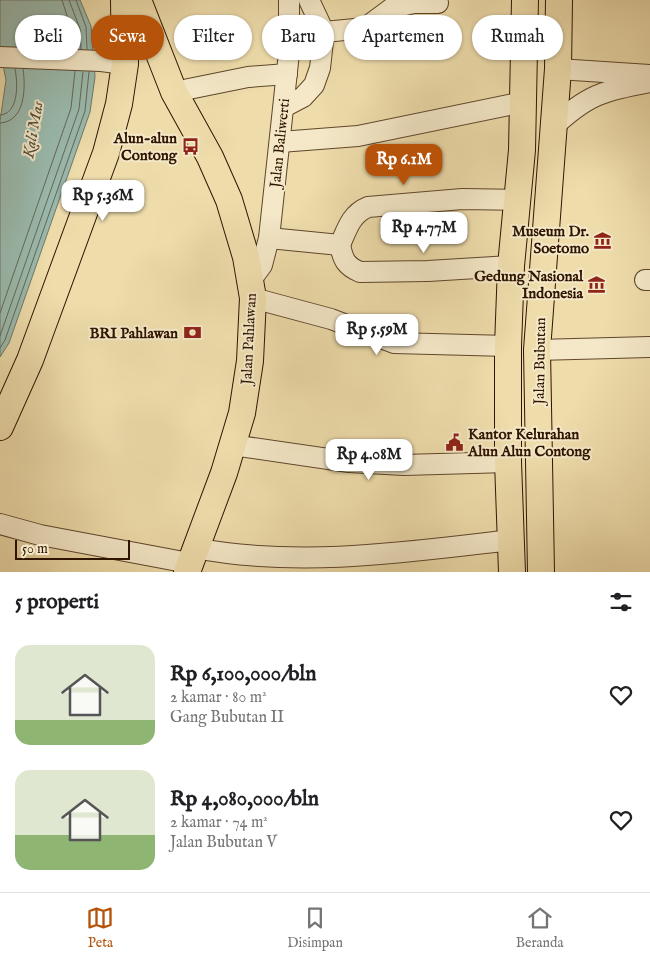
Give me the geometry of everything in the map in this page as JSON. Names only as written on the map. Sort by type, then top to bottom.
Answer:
[{"type":"main road","points":[[0,427],[7,401],[106,153],[119,104],[113,62],[124,0]]},
{"type":"main road","name":"Jalan Pahlawan","points":[[138,0],[174,92],[210,157],[230,200],[240,230],[252,289],[248,380],[242,414],[224,472],[191,561]]},
{"type":"main road","name":"Jalan Bubutan","points":[[512,572],[508,462],[508,346],[511,266],[522,150],[525,0]]},
{"type":"main road","name":"Jalan Bubutan","points":[[542,572],[538,350],[552,128],[558,69],[559,0]]},
{"type":"main road","points":[[522,150],[548,195]]},
{"type":"main road","points":[[509,381],[538,350]]},
{"type":"street","name":"Jalan Baliwerti","points":[[252,289],[262,265],[269,238],[287,74],[288,0]]},
{"type":"street","points":[[309,0],[316,15]]},
{"type":"street","points":[[334,31],[366,28],[392,8],[414,3],[438,3]]},
{"type":"street","points":[[0,57],[113,62]]},
{"type":"street","points":[[284,107],[303,96],[314,85],[321,60]]},
{"type":"street","points":[[558,69],[650,75]]},
{"type":"street","points":[[174,92],[248,77],[287,74]]},
{"type":"street","points":[[552,128],[573,108],[592,96],[650,82]]},
{"type":"street","points":[[280,142],[358,136],[523,102]]},
{"type":"street","points":[[511,266],[428,271],[360,272],[350,268],[343,259],[340,245],[350,221],[359,211],[368,207],[462,199],[518,200]]},
{"type":"street","points":[[269,238],[340,245]]},
{"type":"street","points":[[252,289],[394,343],[508,346]]},
{"type":"street","points":[[538,350],[650,347]]},
{"type":"street","points":[[232,445],[349,462],[404,466],[508,462]]},
{"type":"street","points":[[0,524],[40,535],[191,561],[370,554],[511,540]]},
{"type":"water","name":"Kali Mas","points":[[0,0],[80,0],[91,26],[91,60],[94,60],[95,77],[90,112],[9,343],[0,357],[0,121],[6,80],[0,50]]},
{"type":"place","name":"Alun-alun Contong","points":[[191,147]]},
{"type":"place","name":"Museum Dr. Soetomo","points":[[603,240]]},
{"type":"place","name":"Gedung Nasional Indonesia","points":[[597,285]]},
{"type":"place","name":"BRI Pahlawan","points":[[192,333]]},
{"type":"place","name":"Kantor Kelurahan Alun Alun Contong","points":[[454,443]]}]
